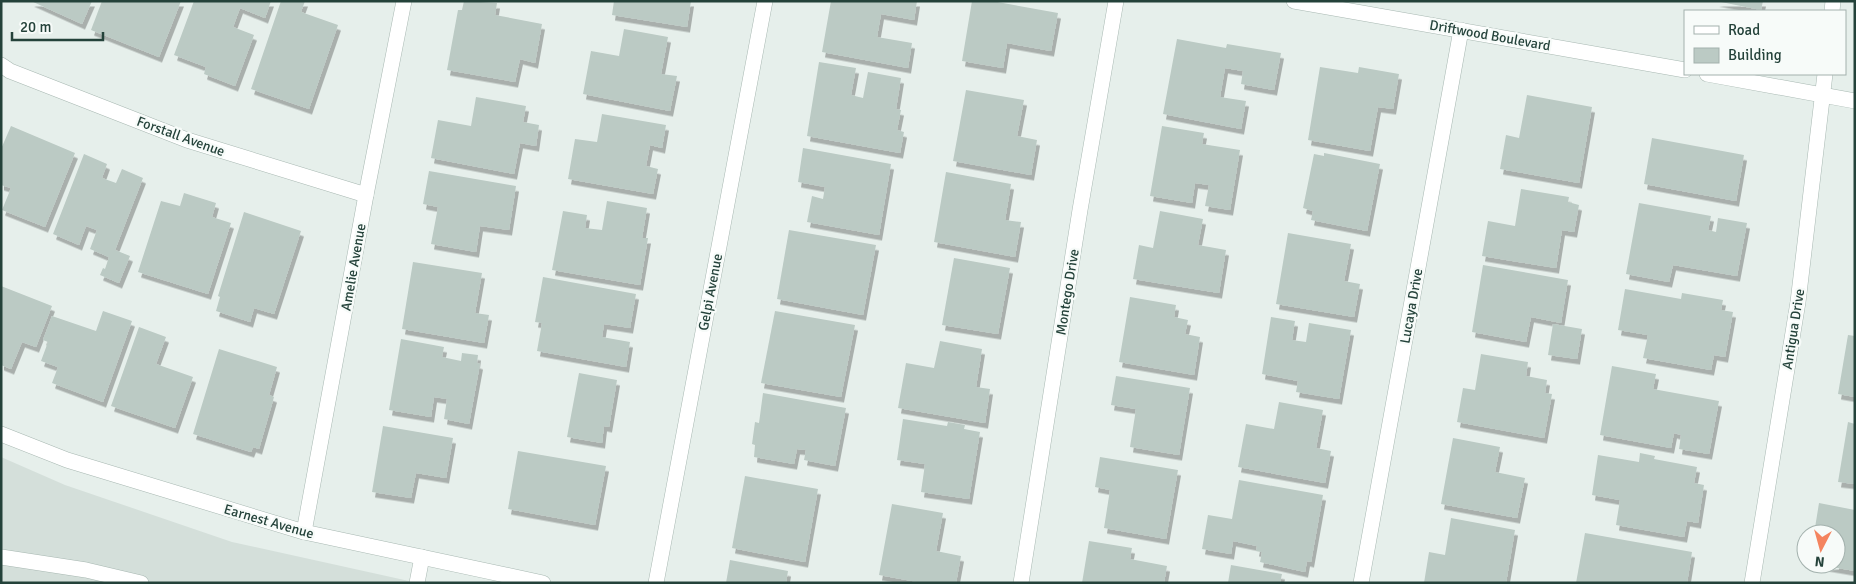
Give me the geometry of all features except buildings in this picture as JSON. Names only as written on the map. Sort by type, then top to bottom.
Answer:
[{"type":"street","name":"Amelie Avenue","points":[[304,532],[404,1]]},
{"type":"street","name":"Gelpi Avenue","points":[[656,583],[765,1]]},
{"type":"street","name":"Montego Drive","points":[[1021,583],[1078,220],[1116,1]]},
{"type":"street","name":"Driftwood Boulevard","points":[[1294,1],[1684,70]]},
{"type":"street","name":"Lucaya Drive","points":[[1362,583],[1461,30]]},
{"type":"street","name":"Forstall Avenue","points":[[1,65],[187,140],[366,195]]},
{"type":"street","points":[[1714,75],[1855,101]]},
{"type":"street","name":"Antigua Drive","points":[[1752,583],[1798,302],[1825,75]]},
{"type":"street","name":"Earnest Avenue","points":[[1,434],[67,460],[304,532],[543,583]]},
{"type":"street","points":[[1,557],[86,570],[141,583]]},
{"type":"street","points":[[417,583],[422,557]]},
{"type":"shaded area","points":[[1,457],[65,485],[232,542],[418,583],[1,583]]}]
